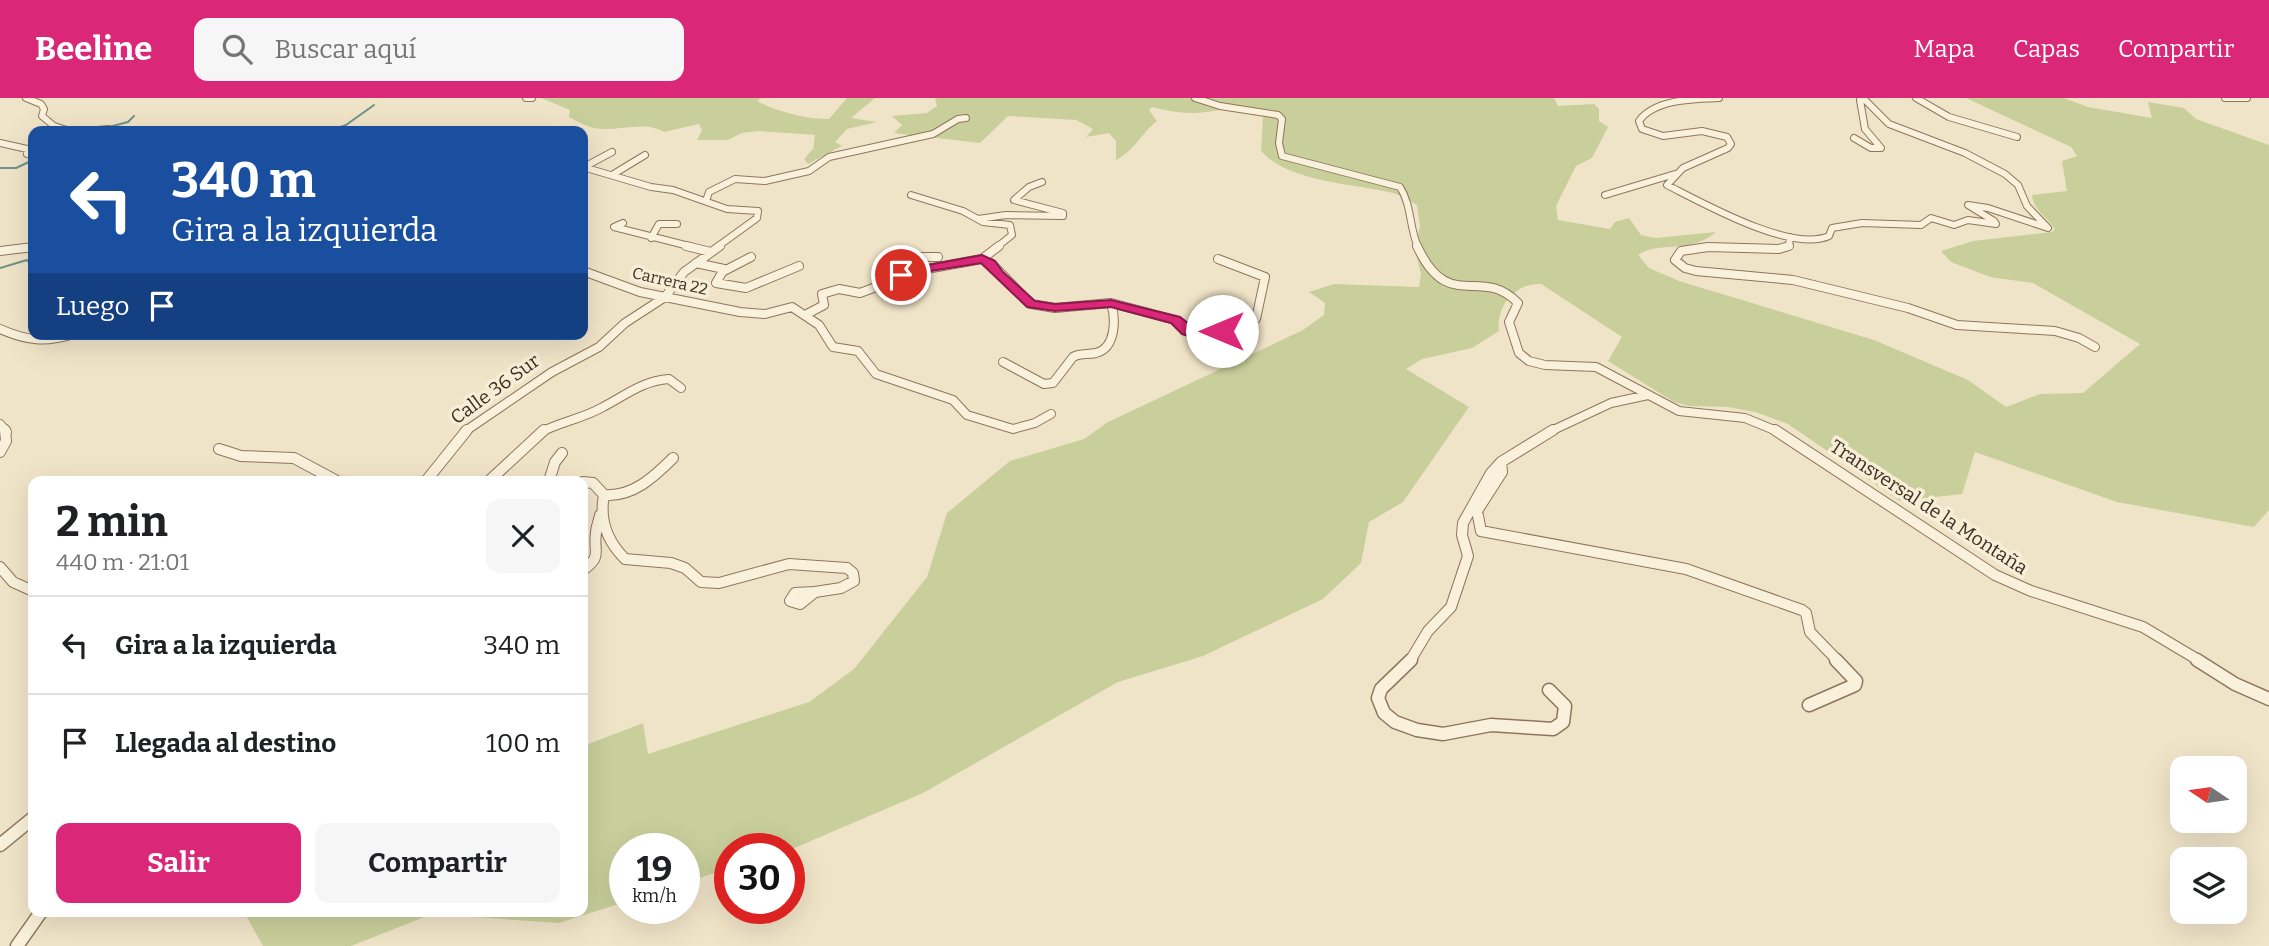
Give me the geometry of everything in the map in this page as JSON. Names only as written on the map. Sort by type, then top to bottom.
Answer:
[{"type":"street","points":[[26,98],[41,104],[44,109],[42,116],[52,126]]},
{"type":"street","points":[[526,98],[533,98]]},
{"type":"street","points":[[1195,98],[1220,106],[1278,115],[1282,119],[1279,144],[1282,156],[1400,187],[1411,206],[1412,234],[1434,275],[1457,285],[1500,288],[1518,303],[1509,322],[1519,353],[1529,361],[1545,365],[1596,367],[1648,395]]},
{"type":"street","points":[[1719,98],[1662,106],[1640,117],[1642,129],[1653,136],[1703,131],[1727,137],[1731,144],[1724,151],[1691,164],[1676,174],[1667,185],[1734,219],[1790,237],[1818,241],[1829,236],[1832,228],[1862,223],[1921,225],[1931,218],[1948,225],[1962,224],[1970,219],[1996,223],[1968,205],[1972,204],[2048,229],[2027,206],[2013,179],[1965,153],[1889,124],[1863,98],[1860,100],[1863,124],[1881,148],[1871,148],[1854,138]]},
{"type":"street","points":[[1916,98],[1949,117],[2017,137],[1969,126]]},
{"type":"street","points":[[2225,98],[2247,98]]},
{"type":"street","points":[[588,168],[706,201],[709,192],[735,179],[765,180],[809,171],[829,158],[933,134],[958,119],[966,118]]},
{"type":"street","points":[[0,143],[28,150]]},
{"type":"street","points":[[588,164],[612,152]]},
{"type":"street","points":[[612,175],[645,155]]},
{"type":"street","points":[[1605,195],[1676,174]]},
{"type":"street","points":[[978,219],[1006,215],[1063,216],[1063,213],[1014,200],[1029,187],[1042,183]]},
{"type":"street","points":[[911,195],[958,209],[978,219],[1008,223],[1014,232],[982,259],[928,268],[859,293],[831,289],[822,294],[824,305],[805,315],[819,325],[833,348],[859,351],[876,374],[953,400],[967,415],[979,416],[1010,430],[1034,424],[1051,414]]},
{"type":"street","name":"Calle 36 Sur","points":[[430,476],[464,432],[541,379],[599,347],[625,323],[666,297],[684,272],[757,218],[758,211],[727,209],[706,201]]},
{"type":"street","points":[[623,223],[614,227],[711,252]]},
{"type":"street","points":[[651,238],[659,225],[677,224]]},
{"type":"street","points":[[1790,237],[1789,246],[1779,249],[1695,248],[1681,251],[1675,260],[1685,268],[1696,271],[1815,284],[1908,308],[1957,326],[2059,332],[2095,347]]},
{"type":"street","points":[[0,251],[28,248]]},
{"type":"street","points":[[751,257],[724,271],[716,283],[743,289],[799,266]]},
{"type":"street","points":[[908,275],[888,272],[919,257],[938,257]]},
{"type":"street","points":[[982,259],[991,263],[1031,304],[1055,308],[1111,303],[1175,320],[1186,331],[1196,334],[1222,331],[1256,319],[1265,276],[1218,259]]},
{"type":"street","points":[[696,263],[722,268],[724,271]]},
{"type":"street","name":"Carrera 22","points":[[588,273],[640,292],[752,314],[765,314],[788,306],[805,315]]},
{"type":"street","points":[[1003,362],[1044,384],[1053,383],[1071,358],[1080,354],[1101,352],[1106,348],[1113,329],[1114,309],[1111,303]]},
{"type":"street","points":[[0,329],[15,337],[28,339]]},
{"type":"street","points":[[34,340],[53,340]]},
{"type":"street","points":[[493,476],[542,431],[602,408],[635,387],[654,380],[669,379],[681,388]]},
{"type":"street","points":[[1549,690],[1566,703],[1567,708],[1563,722],[1553,729],[1490,725],[1443,734],[1417,730],[1389,718],[1378,698],[1381,689],[1410,661],[1428,631],[1451,607],[1468,556],[1462,535],[1463,523],[1491,473],[1501,463],[1543,435],[1583,415],[1611,403],[1648,395]]},
{"type":"street","name":"Transversal de la Montaña","points":[[1648,395],[1679,411],[1745,418],[1773,428],[1996,575],[2034,594],[2147,628],[2235,686],[2269,699]]},
{"type":"street","points":[[0,424],[7,432],[0,452]]},
{"type":"street","points":[[219,449],[238,457],[298,458],[320,476]]},
{"type":"street","points":[[551,476],[555,462],[562,453]]},
{"type":"street","points":[[588,482],[593,483],[604,495],[619,495],[637,488],[673,457]]},
{"type":"street","points":[[1501,463],[1502,472],[1477,511],[1481,531],[1580,547],[1689,570],[1766,600],[1802,610],[1810,632],[1856,681],[1855,685],[1809,705]]},
{"type":"street","points":[[588,566],[593,563],[598,551],[595,536],[604,495]]},
{"type":"street","points":[[600,514],[625,559],[671,563],[685,568],[701,582],[725,583],[789,564],[847,568],[853,573],[854,581],[850,585],[815,592]]},
{"type":"street","points":[[0,567],[13,582],[28,588]]},
{"type":"street","points":[[0,845],[28,822]]},
{"type":"street","points":[[18,946],[38,917]]},
{"type":"green space","points":[[541,98],[761,98],[757,101],[783,112],[829,119],[847,98],[875,98],[851,118],[877,122],[847,129],[835,142],[842,146],[808,164],[804,159],[813,149],[815,135],[759,131],[742,133],[728,140],[697,140],[702,130],[699,124],[664,132],[642,126],[598,129],[569,117],[570,110]]},
{"type":"green space","points":[[935,98],[1554,98],[1558,106],[1594,104],[1599,109],[1599,121],[1608,127],[1592,158],[1576,166],[1556,206],[1558,220],[1610,229],[1615,222],[1629,218],[1641,235],[1655,238],[1716,232],[1696,243],[1655,249],[1638,255],[1649,268],[1679,281],[1874,340],[1968,380],[2006,407],[2040,394],[2083,393],[2140,344],[2033,283],[1990,277],[1951,262],[1941,251],[1973,241],[2052,232],[2055,229],[2038,209],[2032,195],[2067,191],[2062,161],[2077,156],[2071,147],[1966,98],[2064,98],[2088,107],[2152,118],[2148,102],[2184,108],[2196,119],[2269,145],[2269,510],[2254,527],[2117,502],[1975,452],[1962,494],[1900,501],[1788,424],[1755,412],[1728,407],[1689,406],[1674,402],[1608,361],[1622,337],[1541,284],[1523,287],[1504,304],[1499,331],[1472,348],[1422,359],[1406,369],[1469,407],[1403,502],[1369,522],[1361,563],[1323,599],[1203,656],[1118,682],[923,793],[805,843],[805,833],[714,833],[714,873],[700,878],[700,833],[609,833],[609,907],[588,914],[588,744],[643,723],[648,754],[809,702],[854,669],[927,577],[947,513],[1010,461],[1084,439],[1108,422],[1303,330],[1324,315],[1325,303],[1309,292],[1334,284],[1419,287],[1421,274],[1415,249],[1420,226],[1417,205],[1393,193],[1305,176],[1273,162],[1261,151],[1263,117],[1256,112],[1229,109],[1187,113],[1152,107],[1149,110],[1157,121],[1116,160],[1116,141],[1109,133],[1086,137],[1093,129],[1076,120],[1008,116],[980,143],[894,133],[902,125],[892,116],[927,113],[937,106]]},
{"type":"green space","points":[[247,917],[424,917],[351,946],[263,946]]},
{"type":"green space","points":[[474,917],[578,917],[559,923]]},
{"type":"waterway","points":[[343,126],[374,105]]},
{"type":"waterway","points":[[113,126],[128,122],[134,116]]},
{"type":"waterway","points":[[0,168],[16,168],[28,162]]},
{"type":"waterway","points":[[0,268],[28,261]]},
{"type":"route","points":[[901,275],[982,259],[991,263],[1031,304],[1055,308],[1111,303],[1175,320],[1186,331],[1196,334],[1222,331]]}]
